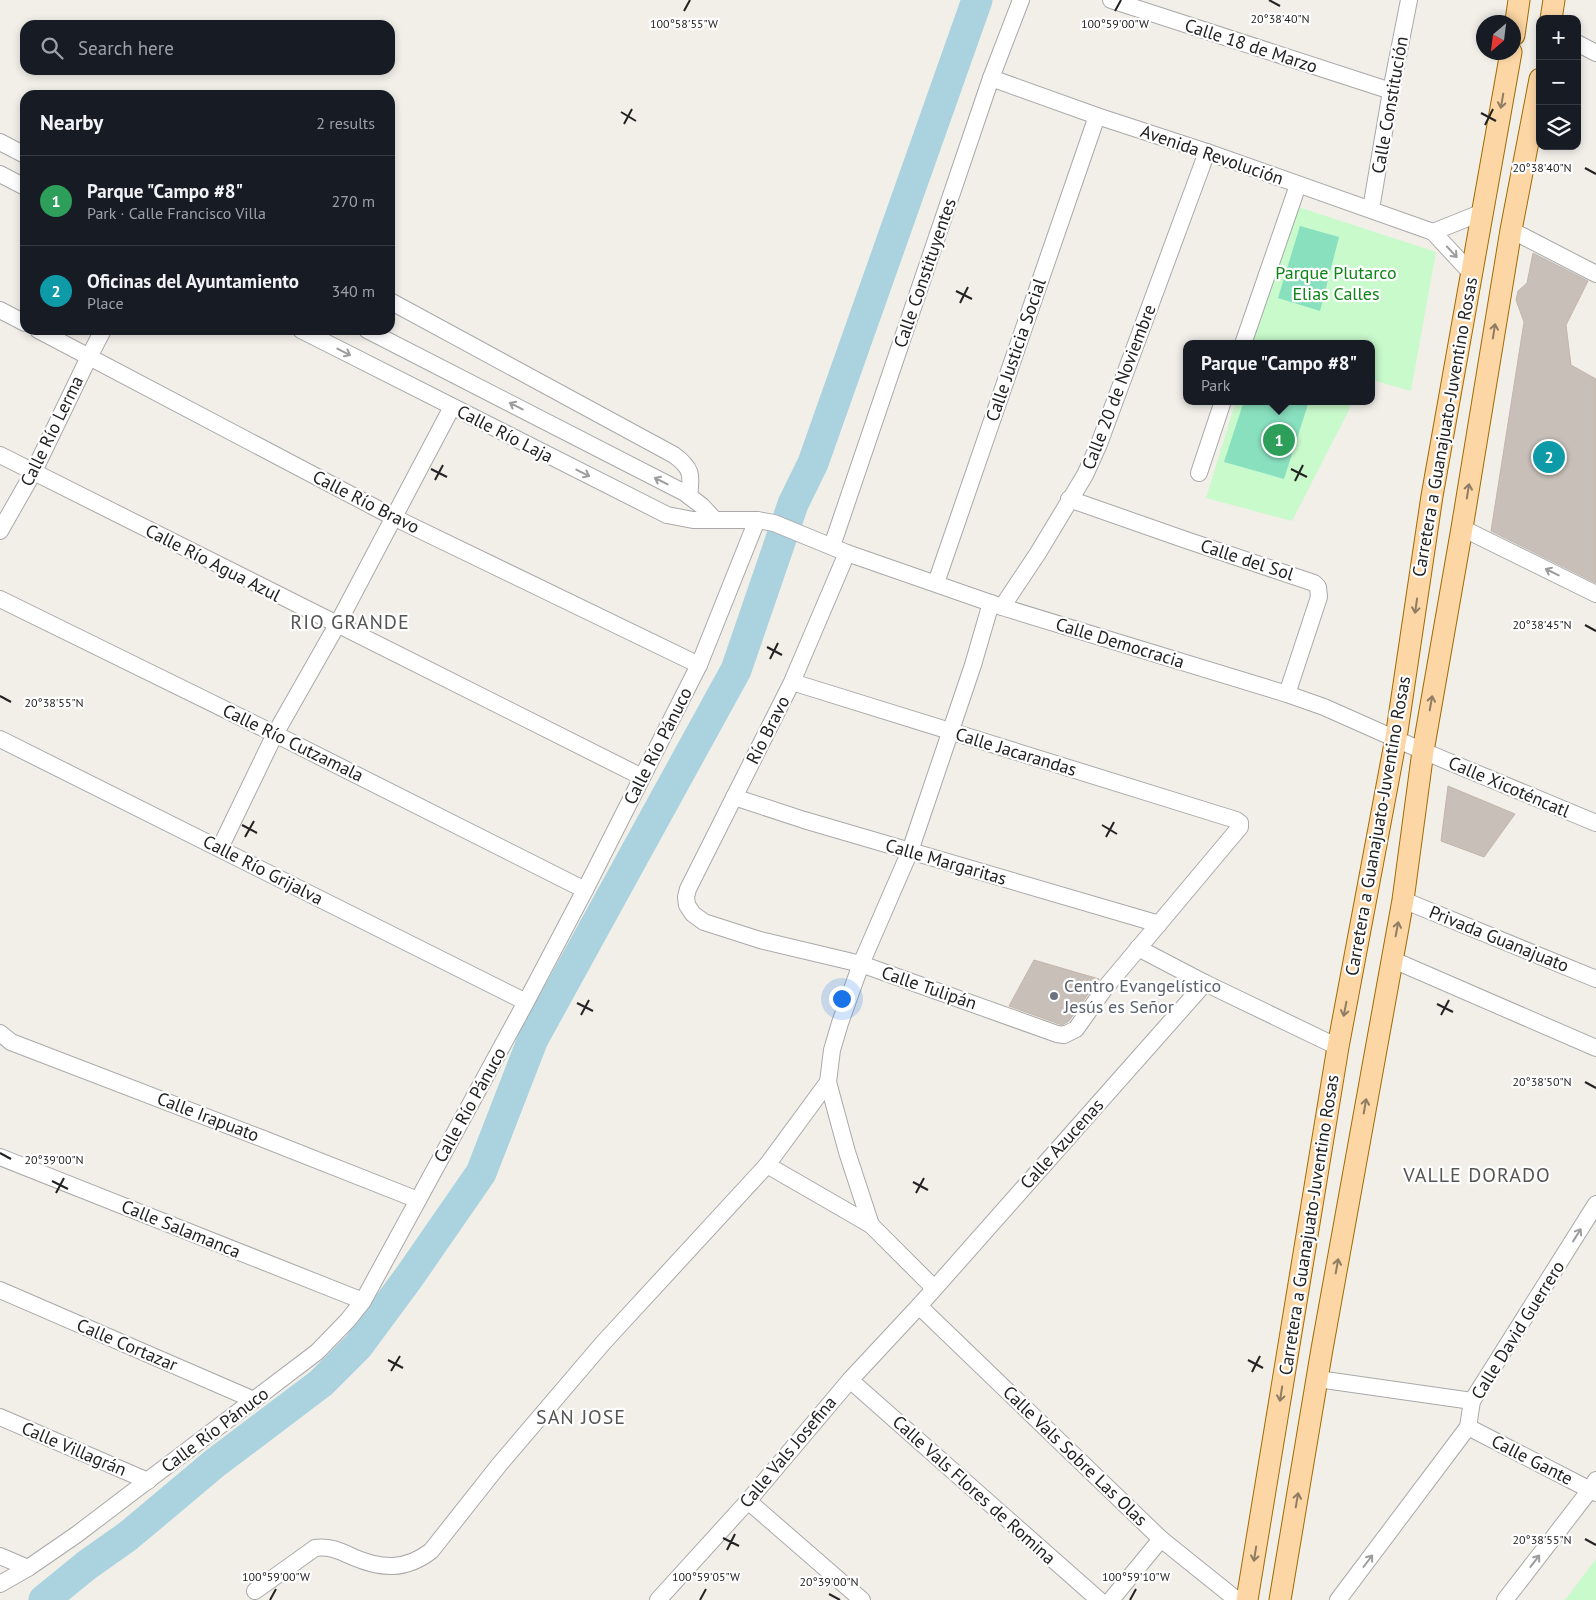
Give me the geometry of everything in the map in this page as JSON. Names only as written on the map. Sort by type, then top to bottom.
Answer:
[{"type":"main road","points":[[1517,15],[1520,0]]},
{"type":"main road","points":[[1552,15],[1554,0]]},
{"type":"main road","name":"Carretera a Guanajuato-Juventino Rosas","points":[[1248,1600],[1338,1047],[1396,738],[1432,496],[1509,60]]},
{"type":"main road","name":"Carretera a Guanajuato-Juventino Rosas","points":[[1280,1600],[1332,1292],[1403,900],[1423,751],[1511,230],[1536,100]]},
{"type":"main road","points":[[1444,426],[1478,431]]},
{"type":"main road","points":[[1299,1286],[1332,1292]]},
{"type":"street","name":"Calle Constituyentes","points":[[839,549],[991,78],[1021,0]]},
{"type":"street","name":"Calle 18 de Marzo","points":[[1111,0],[1391,92]]},
{"type":"street","name":"Calle Constitución","points":[[1371,210],[1409,0]]},
{"type":"street","points":[[1581,45],[1596,53]]},
{"type":"street","name":"Avenida Revolución","points":[[991,78],[1433,232],[1471,272]]},
{"type":"street","name":"Calle Justicia Social","points":[[936,583],[1097,116]]},
{"type":"street","points":[[0,142],[20,152]]},
{"type":"street","name":"Calle 20 de Noviembre","points":[[828,1082],[832,1050],[861,964],[910,851],[996,605],[1038,553],[1085,475],[1099,444],[1207,152]]},
{"type":"street","points":[[0,174],[20,184]]},
{"type":"street","points":[[1244,340],[1298,185]]},
{"type":"street","points":[[1433,232],[1483,212]]},
{"type":"street","points":[[1511,230],[1596,274]]},
{"type":"street","points":[[395,305],[674,455],[684,462],[692,478],[689,496]]},
{"type":"street","points":[[0,310],[20,320]]},
{"type":"street","name":"Calle Río Bravo","points":[[47,335],[393,517],[699,665]]},
{"type":"street","name":"Calle Río Lerma","points":[[0,532],[33,473],[100,335]]},
{"type":"street","name":"Calle Río Laja","points":[[311,335],[667,515],[693,520],[714,519],[766,522],[815,539]]},
{"type":"street","name":"Calle Río Laja","points":[[377,335],[689,496],[714,519]]},
{"type":"street","points":[[1199,473],[1223,405]]},
{"type":"street","points":[[220,848],[275,734],[337,625],[452,407]]},
{"type":"street","name":"Calle Río Agua Azul","points":[[0,455],[642,777]]},
{"type":"street","name":"Calle del Sol","points":[[1069,499],[1314,583],[1318,587],[1319,598],[1287,694]]},
{"type":"street","name":"Calle Río Pánuco","points":[[0,1584],[28,1568],[76,1535],[317,1352],[348,1320],[363,1301],[585,890],[699,665],[766,522]]},
{"type":"street","points":[[1462,528],[1596,594]]},
{"type":"street","name":"Calle Democracia","points":[[815,539],[996,605],[1287,694],[1324,707],[1423,751]]},
{"type":"street","name":"Río Bravo","points":[[687,905],[688,888],[792,682],[839,549]]},
{"type":"street","name":"Calle Río Cutzamala","points":[[0,599],[275,734],[585,890]]},
{"type":"street","name":"Calle Jacarandas","points":[[792,682],[1236,820],[1240,823],[1239,829],[1159,924]]},
{"type":"street","name":"Calle Río Grijalva","points":[[0,739],[526,1002]]},
{"type":"street","name":"Calle Xicoténcatl","points":[[1423,751],[1596,823]]},
{"type":"street","name":"Calle Margaritas","points":[[734,797],[804,820],[1159,924]]},
{"type":"street","name":"Privada Guanajuato","points":[[1403,900],[1596,978]]},
{"type":"street","name":"Calle Tulipán","points":[[687,905],[693,914],[704,922],[760,940],[861,964],[1060,1035],[1076,1030],[1105,988],[1138,948]]},
{"type":"street","points":[[1159,924],[1138,948],[1205,983],[1338,1047]]},
{"type":"street","points":[[1391,959],[1596,1048]]},
{"type":"street","name":"Calle Azucenas","points":[[919,1306],[1205,983]]},
{"type":"street","name":"Calle Irapuato","points":[[0,1033],[11,1042],[418,1200]]},
{"type":"street","points":[[254,1590],[315,1548],[325,1547],[334,1549],[366,1562],[386,1567],[419,1560],[430,1552],[499,1465],[603,1343],[766,1165],[828,1082]]},
{"type":"street","points":[[828,1082],[847,1152],[871,1225]]},
{"type":"street","name":"Calle Salamanca","points":[[0,1157],[363,1301]]},
{"type":"street","points":[[766,1165],[871,1225],[934,1288]]},
{"type":"street","name":"Calle David Guerrero","points":[[1338,1600],[1468,1428],[1472,1401],[1596,1204]]},
{"type":"street","name":"Calle Cortazar","points":[[0,1290],[254,1400]]},
{"type":"street","name":"Calle Vals Josefina","points":[[658,1600],[748,1500],[850,1380],[919,1306]]},
{"type":"street","name":"Calle Vals Sobre Las Olas","points":[[919,1306],[1161,1539],[1237,1600]]},
{"type":"street","points":[[1318,1379],[1472,1401]]},
{"type":"street","name":"Calle Vals Flores de Romina","points":[[850,1380],[1098,1600]]},
{"type":"street","name":"Calle Villagrán","points":[[0,1417],[148,1481]]},
{"type":"street","name":"Calle Gante","points":[[1468,1428],[1594,1487]]},
{"type":"street","points":[[1505,1600],[1594,1487]]},
{"type":"street","points":[[748,1500],[862,1600]]},
{"type":"street","points":[[1111,1600],[1161,1539]]},
{"type":"street","points":[[0,1556],[28,1568]]},
{"type":"green space","name":"Parque Plutarco Elias Calles","points":[[1298,207],[1436,252],[1411,391],[1375,381],[1375,340],[1252,340]]},
{"type":"green space","points":[[1300,226],[1339,237],[1320,311],[1278,298]]},
{"type":"green space","points":[[1235,405],[1350,405],[1292,521],[1206,498]]},
{"type":"green space","points":[[1243,405],[1308,405],[1284,479],[1224,462]]},
{"type":"green space","points":[[1596,1559],[1596,1600],[1565,1600]]},
{"type":"building","points":[[1533,253],[1588,281],[1566,325],[1571,365],[1596,379],[1596,583],[1491,531],[1524,322],[1516,300],[1518,291],[1527,283]]},
{"type":"building","points":[[1448,786],[1515,814],[1484,857],[1441,841]]},
{"type":"building","name":"Centro Evangelístico Jesús es Señor","points":[[1034,960],[1099,979],[1069,1021],[1062,1025],[1009,1006]]},
{"type":"waterway","points":[[44,1600],[87,1565],[128,1536],[215,1463],[321,1383],[358,1346],[409,1277],[481,1173],[533,1039],[736,670],[793,504],[813,463],[977,0]]},
{"type":"place","name":"Parque \"Campo #8\"","points":[[1279,440]]},
{"type":"place","name":"Oficinas del Ayuntamiento","points":[[1549,457]]},
{"type":"place","name":"Centro Evangelístico Jesús es Señor","points":[[1054,996]]},
{"type":"district","name":"RIO GRANDE","points":[[350,622]]},
{"type":"district","name":"VALLE DORADO","points":[[1477,1175]]},
{"type":"district","name":"SAN JOSE","points":[[581,1417]]}]
